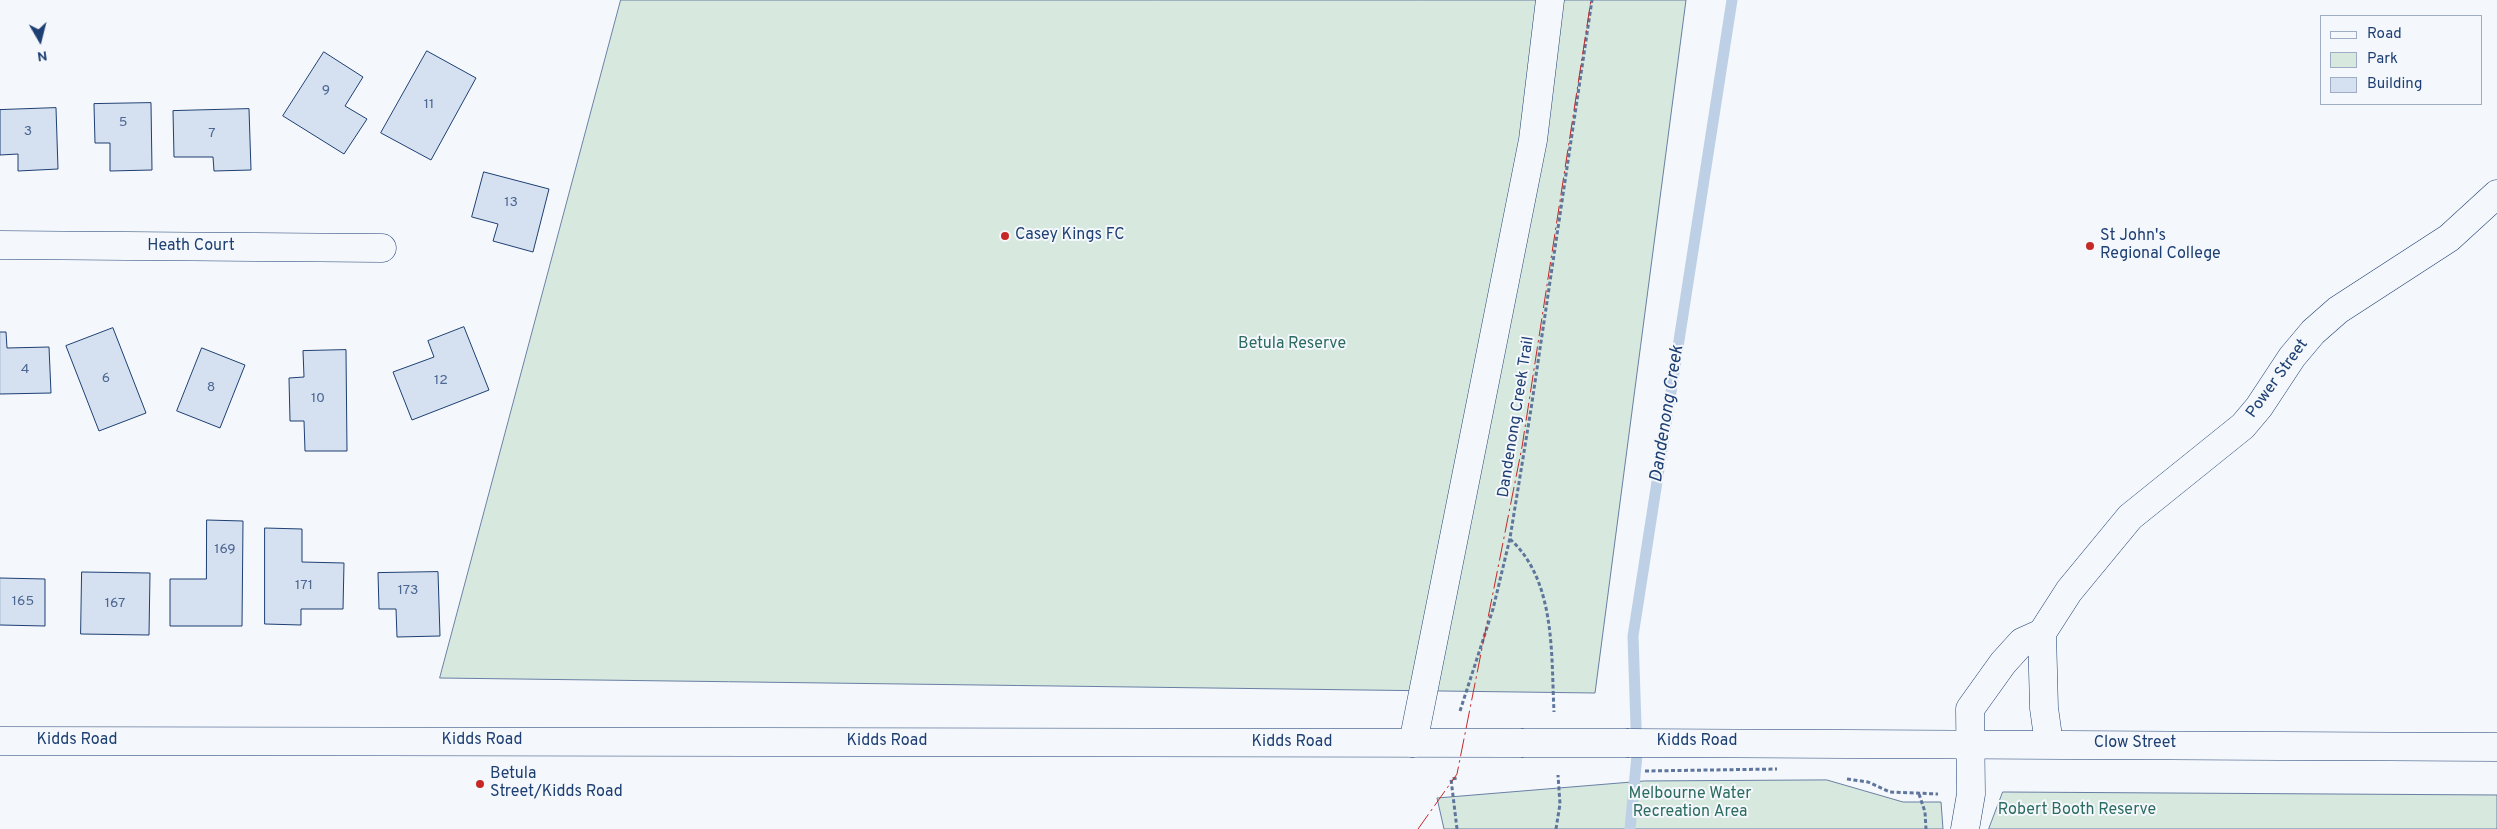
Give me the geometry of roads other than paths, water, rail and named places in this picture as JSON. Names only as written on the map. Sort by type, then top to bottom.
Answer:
[{"type":"main road","points":[[1413,743],[1533,140],[1550,0]]},
{"type":"main road","name":"Power Street","points":[[1965,829],[1971,794],[1970,709],[2004,663],[2022,642],[2042,633],[2070,591],[2130,517],[2243,426],[2313,332],[2338,310],[2449,238],[2497,194]]},
{"type":"main road","name":"Heath Court","points":[[0,245],[382,248]]},
{"type":"main road","points":[[2042,633],[2044,708],[2050,744]]},
{"type":"main road","name":"Kidds Road","points":[[0,741],[1774,742]]},
{"type":"main road","name":"Clow Street","points":[[1774,742],[2497,747]]},
{"type":"waterway","name":"Dandenong Creek","points":[[1630,829],[1637,755],[1633,636],[1732,0]]},
{"type":"place","name":"Casey Kings FC","points":[[1005,236]]},
{"type":"place","name":"St John's Regional College","points":[[2090,246]]},
{"type":"place","name":"Betula Street/Kidds Road","points":[[480,784]]},
{"type":"park label","name":"Betula Reserve","points":[[1292,345]]},
{"type":"park label","name":"Melbourne Water Recreation Area","points":[[1690,804]]},
{"type":"park label","name":"Robert Booth Reserve","points":[[2077,811]]}]
